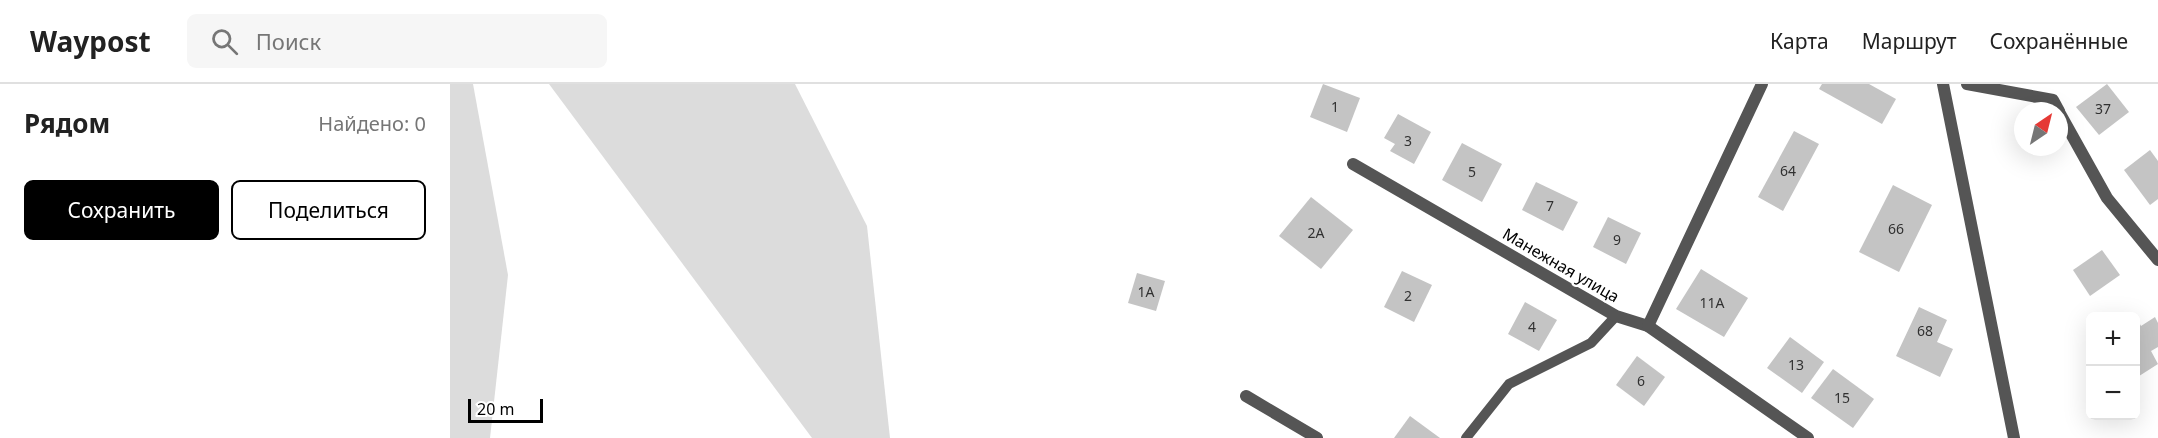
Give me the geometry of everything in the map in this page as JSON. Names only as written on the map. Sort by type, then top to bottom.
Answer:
[{"type":"street","points":[[1648,326],[1762,84]]},
{"type":"street","points":[[1943,84],[2014,438]]},
{"type":"street","points":[[1967,84],[2054,102]]},
{"type":"street","points":[[2068,127],[2107,198],[2158,260]]},
{"type":"street","name":"Манежная улица","points":[[1353,164],[1616,316],[1648,326],[1808,438]]},
{"type":"street","points":[[1246,396],[1317,438]]},
{"type":"lane","points":[[1466,438],[1509,384],[1591,343],[1616,316]]},
{"type":"shaded area","points":[[450,84],[473,84],[508,275],[490,438],[450,438]]},
{"type":"shaded area","points":[[549,84],[795,84],[867,226],[890,438],[812,438]]},
{"type":"building","points":[[1323,84],[1360,98],[1347,132],[1310,117]]},
{"type":"building","points":[[1822,84],[1869,84],[1896,99],[1882,124],[1819,89]]},
{"type":"building","points":[[2107,84],[2129,112],[2099,135],[2076,107]]},
{"type":"building","points":[[1398,114],[1431,132],[1414,164],[1390,151],[1395,144],[1384,138]]},
{"type":"building","points":[[1794,131],[1819,144],[1783,211],[1758,197]]},
{"type":"building","points":[[1462,143],[1502,164],[1482,202],[1442,180]]},
{"type":"building","points":[[2150,150],[2158,161],[2158,199],[2150,205],[2124,170]]},
{"type":"building","points":[[1536,182],[1578,202],[1563,231],[1522,210]]},
{"type":"building","points":[[1893,185],[1932,205],[1899,272],[1859,252]]},
{"type":"building","points":[[1311,197],[1353,230],[1321,269],[1279,236]]},
{"type":"building","points":[[1608,217],[1641,233],[1626,264],[1593,247]]},
{"type":"building","points":[[2102,250],[2120,275],[2090,296],[2073,270]]},
{"type":"building","points":[[1701,269],[1748,298],[1724,337],[1676,309]]},
{"type":"building","points":[[1402,271],[1432,285],[1414,322],[1384,307]]},
{"type":"building","points":[[1137,273],[1165,281],[1156,311],[1128,303]]},
{"type":"building","points":[[1525,302],[1557,320],[1539,351],[1508,334]]},
{"type":"building","points":[[1919,307],[1947,320],[1937,342],[1953,349],[1940,377],[1896,356]]},
{"type":"building","points":[[2155,317],[2158,323],[2158,347],[2151,351],[2158,364],[2140,375],[2140,324],[2141,326]]},
{"type":"building","points":[[1790,337],[1824,362],[1802,393],[1767,368]]},
{"type":"building","points":[[1637,356],[1665,377],[1644,406],[1616,385]]},
{"type":"building","points":[[1833,369],[1874,399],[1853,428],[1811,398]]},
{"type":"building","points":[[1410,416],[1440,438],[1394,438]]}]
